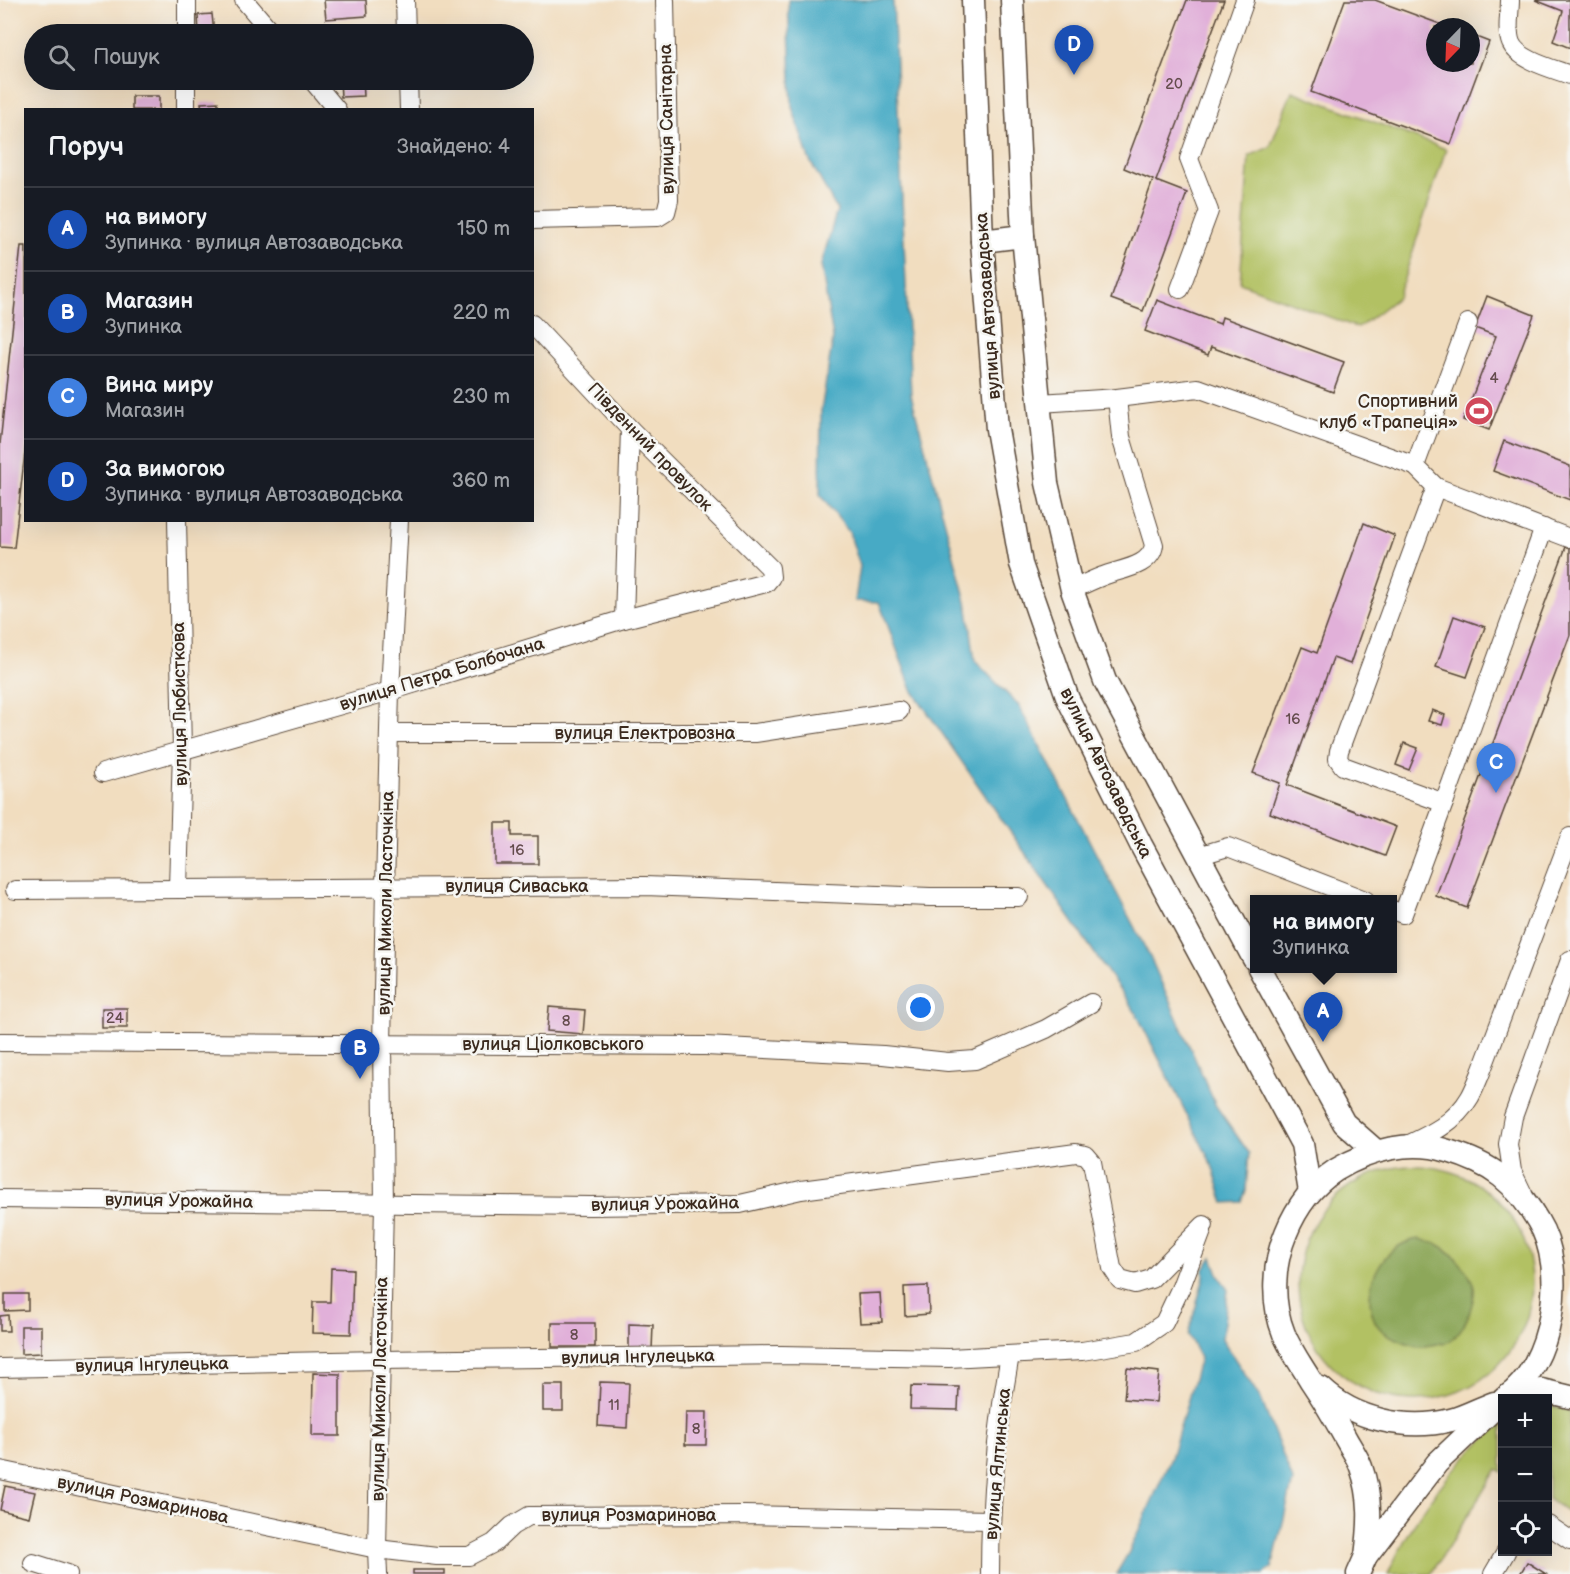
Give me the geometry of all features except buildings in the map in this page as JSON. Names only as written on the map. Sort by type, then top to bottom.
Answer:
[{"type":"main road","name":"вулиця Автозаводська","points":[[973,0],[982,242],[997,429],[1021,564],[1068,699],[1141,845],[1302,1144],[1310,1192]]},
{"type":"main road","points":[[1012,0],[1023,236],[1047,483],[1072,590],[1105,681],[1250,952]]},
{"type":"main road","points":[[982,242],[1023,236]]},
{"type":"main road","points":[[1261,973],[1344,1123],[1376,1151]]},
{"type":"main road","points":[[1362,1565],[1370,1522],[1368,1489],[1361,1465],[1332,1413],[1288,1343],[1278,1312],[1275,1280],[1280,1248],[1292,1218],[1310,1192],[1344,1165],[1376,1151],[1404,1146],[1439,1148],[1472,1158],[1502,1176],[1526,1201],[1541,1226],[1570,1306]]},
{"type":"main road","points":[[1512,1394],[1532,1370],[1552,1313],[1555,1283],[1551,1253]]},
{"type":"main road","points":[[1305,1372],[1329,1395],[1356,1412],[1387,1422],[1419,1424],[1451,1420],[1498,1401]]},
{"type":"main road","points":[[1524,1394],[1540,1390],[1570,1397]]},
{"type":"main road","points":[[1362,1565],[1437,1463],[1498,1405]]},
{"type":"street","points":[[187,0],[187,24]]},
{"type":"street","points":[[244,0],[264,24]]},
{"type":"street","points":[[405,0],[406,24]]},
{"type":"street","name":"вулиця Санітарна","points":[[534,220],[658,217],[666,212],[669,200],[665,0]]},
{"type":"street","points":[[1180,289],[1209,211],[1189,159],[1245,0]]},
{"type":"street","points":[[1510,0],[1509,31],[1512,45],[1524,57],[1570,75]]},
{"type":"street","points":[[186,90],[186,108]]},
{"type":"street","points":[[320,90],[335,108]]},
{"type":"street","points":[[408,90],[409,108]]},
{"type":"street","points":[[1415,466],[1468,323]]},
{"type":"street","name":"Південний провулок","points":[[534,326],[630,429],[770,568]]},
{"type":"street","points":[[1040,403],[1117,398],[1198,388],[1415,466],[1436,487],[1569,538]]},
{"type":"street","points":[[1072,590],[1105,575],[1137,566],[1153,552],[1154,545],[1121,437],[1117,398]]},
{"type":"street","points":[[624,620],[630,429]]},
{"type":"street","points":[[1436,487],[1338,759],[1342,766],[1444,804]]},
{"type":"street","name":"вулиця Любисткова","points":[[177,522],[182,750],[178,888]]},
{"type":"street","name":"вулиця Миколи Ласточкіна","points":[[378,1574],[384,1204],[382,1045],[385,887],[390,691],[399,522]]},
{"type":"street","points":[[1397,912],[1403,914],[1544,528]]},
{"type":"street","name":"вулиця Петра Болбочана","points":[[103,773],[390,691],[624,620],[766,583],[771,577],[770,568]]},
{"type":"street","name":"вулиця Електровозна","points":[[390,733],[755,733],[899,711]]},
{"type":"street","points":[[1404,1146],[1434,1133],[1450,1121],[1469,1099],[1570,837]]},
{"type":"street","points":[[1198,856],[1228,847],[1352,895]]},
{"type":"street","name":"вулиця Сиваська","points":[[15,890],[645,886],[930,897],[1019,897]]},
{"type":"street","points":[[1526,1201],[1512,1171],[1508,1144],[1513,1117],[1570,960]]},
{"type":"street","name":"вулиця Ціолковського","points":[[0,1042],[705,1046],[883,1055],[948,1062],[975,1060],[1046,1029],[1091,1003]]},
{"type":"street","name":"вулиця Урожайна","points":[[0,1199],[590,1206],[740,1204],[801,1190],[1076,1154],[1086,1155],[1092,1162],[1112,1268],[1120,1280],[1135,1284],[1151,1279],[1204,1225]]},
{"type":"street","name":"вулиця Інгулецька","points":[[0,1368],[781,1355],[949,1358],[1082,1351],[1136,1342],[1164,1323],[1181,1287],[1204,1225]]},
{"type":"street","name":"вулиця Ялтинська","points":[[990,1574],[990,1520],[1010,1354]]},
{"type":"street","name":"вулиця Розмаринова","points":[[0,1470],[377,1549],[437,1556],[469,1556],[494,1543],[512,1526],[529,1516],[744,1515],[990,1520]]},
{"type":"street","points":[[1552,1528],[1570,1540]]},
{"type":"street","points":[[1493,1574],[1503,1556]]},
{"type":"street","points":[[33,1563],[69,1574]]},
{"type":"green space","points":[[1292,91],[1446,149],[1398,297],[1358,328],[1240,283],[1249,156],[1270,147]]},
{"type":"green space","points":[[1404,1166],[1426,1166],[1460,1175],[1480,1186],[1498,1200],[1512,1218],[1523,1238],[1530,1260],[1532,1283],[1530,1306],[1523,1328],[1512,1348],[1498,1366],[1470,1386],[1449,1395],[1426,1400],[1404,1400],[1381,1395],[1360,1386],[1341,1374],[1324,1357],[1303,1317],[1298,1294],[1298,1272],[1303,1249],[1312,1228],[1324,1209],[1341,1192],[1381,1171]]},
{"type":"green space","points":[[1419,1239],[1446,1249],[1470,1277],[1474,1291],[1469,1314],[1453,1339],[1425,1346],[1417,1346],[1385,1333],[1374,1319],[1370,1293],[1378,1268],[1385,1258],[1395,1249]]},
{"type":"green space","points":[[1552,1406],[1570,1411],[1570,1513],[1552,1502]]},
{"type":"green space","points":[[1498,1427],[1498,1470],[1431,1574],[1388,1574],[1409,1532],[1436,1492],[1467,1455]]},
{"type":"water","points":[[788,0],[893,0],[911,395],[968,609],[975,661],[1019,706],[1151,959],[1216,1106],[1249,1153],[1246,1190],[1242,1202],[1224,1203],[1212,1165],[1136,1013],[912,690],[879,602],[855,601],[860,566],[849,532],[820,495],[821,411],[833,338],[821,265],[837,210],[809,159],[792,107]]},
{"type":"water","points":[[1212,1257],[1219,1276],[1228,1290],[1222,1339],[1261,1399],[1293,1481],[1272,1568],[1263,1574],[1116,1574],[1129,1552],[1171,1458],[1200,1358],[1188,1335],[1204,1277],[1204,1269]]},
{"type":"place","name":"За вимогою","points":[[1074,75]]},
{"type":"place","name":"Спортивний клуб «Трапеція»","points":[[1479,411]]},
{"type":"place","name":"Вина миру","points":[[1496,793]]},
{"type":"place","name":"на вимогу","points":[[1323,1042]]},
{"type":"place","name":"Магазин","points":[[360,1079]]}]
